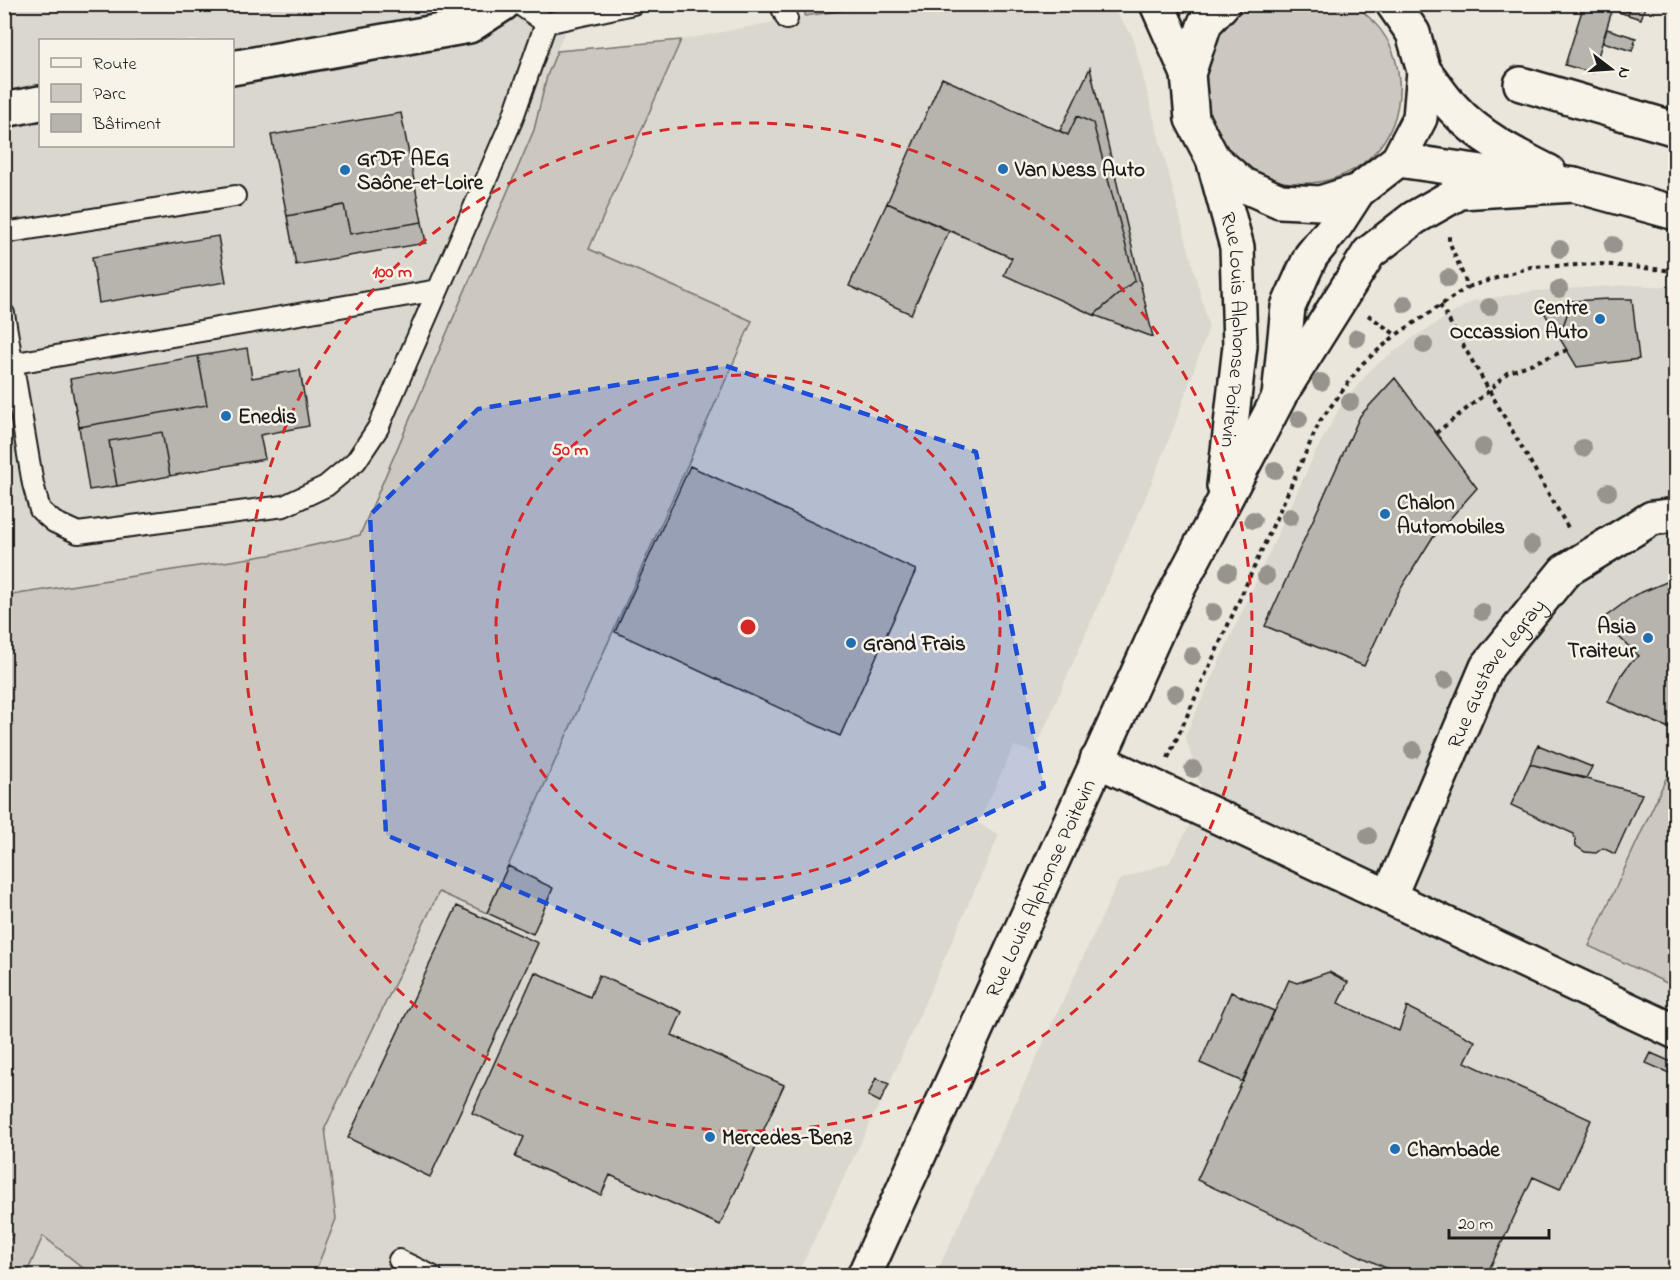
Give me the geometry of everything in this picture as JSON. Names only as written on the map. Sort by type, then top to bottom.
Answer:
[{"type":"street","points":[[234,68],[469,26],[503,4]]},
{"type":"street","points":[[1157,4],[1188,74],[1192,119],[1213,159],[1243,185],[1280,201],[1320,203],[1358,191],[1398,160],[1420,118],[1424,71],[1413,33],[1393,4]]},
{"type":"street","points":[[1188,74],[1205,22],[1223,4]]},
{"type":"street","points":[[1424,71],[1453,108],[1477,129],[1510,153],[1574,185]]},
{"type":"street","points":[[1521,84],[1676,129]]},
{"type":"street","points":[[4,110],[39,103]]},
{"type":"street","name":"Rue Louis Alphonse Poitevin","points":[[1213,159],[1237,247],[1240,346],[1222,502]]},
{"type":"street","points":[[1398,160],[1574,185],[1676,213]]},
{"type":"street","points":[[1279,397],[1369,253],[1414,218],[1460,192],[1574,185]]},
{"type":"street","name":"Rue Louis Alphonse Poitevin","points":[[864,1275],[1165,613],[1279,397],[1288,307],[1311,256],[1336,225],[1358,191]]},
{"type":"street","name":"Rue Gustave Legray","points":[[1389,897],[1487,667],[1565,571],[1652,518],[1676,515]]},
{"type":"street","points":[[1097,760],[1676,1032]]},
{"type":"lane","points":[[519,4],[546,23],[633,4]]},
{"type":"lane","points":[[4,314],[9,364],[33,484],[40,510],[54,522],[78,532],[284,506],[326,486],[356,461],[378,428],[513,120],[546,23]]},
{"type":"lane","points":[[4,233],[235,196]]},
{"type":"lane","points":[[9,364],[438,290]]},
{"type":"lane","points":[[399,1260],[432,1275]]},
{"type":"path","points":[[1468,286],[1531,267],[1600,264],[1676,271]]},
{"type":"path","points":[[1440,305],[1586,558]]},
{"type":"path","points":[[1155,787],[1320,421],[1363,363],[1396,335]]},
{"type":"path","points":[[1436,434],[1490,391],[1507,373],[1567,350]]},
{"type":"highlighted area","points":[[726,366],[976,452],[1044,787],[848,880],[640,943],[386,835],[370,515],[478,409]]},
{"type":"shaded area","points":[[5,5],[575,5],[547,76],[534,130],[360,535],[349,540],[269,555],[5,596]]},
{"type":"shaded area","points":[[881,5],[1110,5],[1132,35],[1209,327],[1175,424],[1147,494],[1034,752],[1014,746],[978,823],[999,835],[889,1084],[797,1275],[314,1276],[336,1219],[325,1128],[439,892],[487,913],[752,322],[589,249],[681,40],[805,16]]},
{"type":"shaded area","points":[[1629,285],[1675,287],[1675,1275],[935,1276],[1119,880],[1170,862],[1204,798],[1185,736],[1315,453],[1339,409],[1372,368],[1414,337],[1473,301],[1535,291]]},
{"type":"shaded area","points":[[4,1234],[42,1236],[92,1275],[5,1275]]},
{"type":"green space","points":[[805,4],[881,5],[805,16]]},
{"type":"green space","points":[[1254,5],[1354,5],[1372,20],[1386,37],[1395,57],[1399,80],[1393,122],[1374,153],[1345,174],[1311,183],[1276,180],[1243,165],[1219,136],[1205,94],[1207,62],[1215,41],[1227,23],[1234,16]]},
{"type":"green space","points":[[681,40],[589,249],[752,321],[487,913],[439,892],[325,1128],[336,1219],[314,1275],[92,1275],[43,1236],[26,1275],[5,1276],[5,1251],[13,1235],[4,1234],[5,596],[269,555],[360,535],[534,130],[547,76],[557,51]]},
{"type":"green space","points":[[1670,770],[1676,773],[1675,987],[1589,946]]},
{"type":"building","points":[[1584,4],[1614,4],[1593,73],[1565,65]]},
{"type":"building","points":[[1614,4],[1632,4],[1628,15],[1612,10]]},
{"type":"building","points":[[1632,4],[1646,4],[1641,19],[1628,15]]},
{"type":"building","points":[[1607,29],[1636,38],[1632,51],[1603,42]]},
{"type":"building","points":[[1090,68],[1153,337],[1094,315],[1135,280],[1093,123],[1077,116],[1068,135],[1060,131]]},
{"type":"building","name":"Van Ness Auto","points":[[942,78],[1068,135],[1077,116],[1093,123],[1135,280],[1094,315],[1004,275],[1012,258],[887,203]]},
{"type":"building","name":"GrDF AEG Saône-et-Loire","points":[[401,113],[422,222],[350,234],[344,205],[287,216],[271,135]]},
{"type":"building","points":[[887,203],[949,231],[911,314],[849,286]]},
{"type":"building","points":[[344,205],[350,234],[422,222],[426,243],[296,265],[287,216]]},
{"type":"building","points":[[218,236],[226,282],[99,303],[92,257]]},
{"type":"building","name":"Centre Occassion Auto","points":[[1632,299],[1639,359],[1577,367],[1559,337],[1572,301]]},
{"type":"building","points":[[1572,301],[1559,337],[1541,307]]},
{"type":"building","name":"Enedis","points":[[247,348],[252,378],[300,370],[309,426],[260,435],[265,459],[170,476],[162,432],[109,441],[117,486],[89,490],[79,427],[207,405],[198,356]]},
{"type":"building","points":[[198,356],[207,405],[79,427],[70,379]]},
{"type":"building","name":"Chalon Automobiles","points":[[1395,378],[1477,488],[1431,540],[1398,593],[1364,666],[1265,626],[1360,416]]},
{"type":"building","points":[[162,432],[170,476],[117,486],[109,441]]},
{"type":"building","points":[[690,466],[916,570],[840,736],[615,632]]},
{"type":"building","name":"Asia Traiteur","points":[[1676,578],[1676,731],[1608,702],[1620,677],[1630,663],[1639,656],[1601,620],[1635,595]]},
{"type":"building","points":[[1538,745],[1592,767],[1586,778],[1530,764]]},
{"type":"building","points":[[1530,764],[1642,794],[1615,854],[1603,848],[1596,853],[1585,852],[1576,846],[1574,834],[1511,805]]},
{"type":"building","points":[[508,866],[553,888],[533,934],[487,913]]},
{"type":"building","points":[[457,906],[538,943],[430,1177],[348,1138]]},
{"type":"building","points":[[535,972],[590,997],[599,975],[682,1012],[672,1035],[784,1085],[720,1225],[610,1175],[601,1195],[515,1157],[524,1137],[472,1113]]},
{"type":"building","name":"Chambade","points":[[1329,972],[1348,982],[1338,1003],[1399,1031],[1407,1007],[1475,1041],[1465,1062],[1591,1120],[1560,1189],[1533,1177],[1486,1276],[1403,1276],[1197,1180],[1289,980],[1297,983]]},
{"type":"building","points":[[1231,992],[1274,1011],[1243,1082],[1200,1063]]},
{"type":"building","points":[[1651,1053],[1676,1064],[1676,1076],[1646,1063]]},
{"type":"building","points":[[876,1078],[889,1084],[880,1102],[868,1096]]},
{"type":"place","name":"Van Ness Auto","points":[[1003,169]]},
{"type":"place","name":"GrDF AEG Saône-et-Loire","points":[[345,170]]},
{"type":"place","name":"Centre Occassion Auto","points":[[1600,319]]},
{"type":"place","name":"Enedis","points":[[226,416]]},
{"type":"place","name":"Chalon Automobiles","points":[[1385,514]]},
{"type":"place","name":"Asia Traiteur","points":[[1648,638]]},
{"type":"place","name":"Grand Frais","points":[[851,643]]},
{"type":"place","name":"Mercedes-Benz","points":[[710,1137]]},
{"type":"place","name":"Chambade","points":[[1395,1149]]}]
